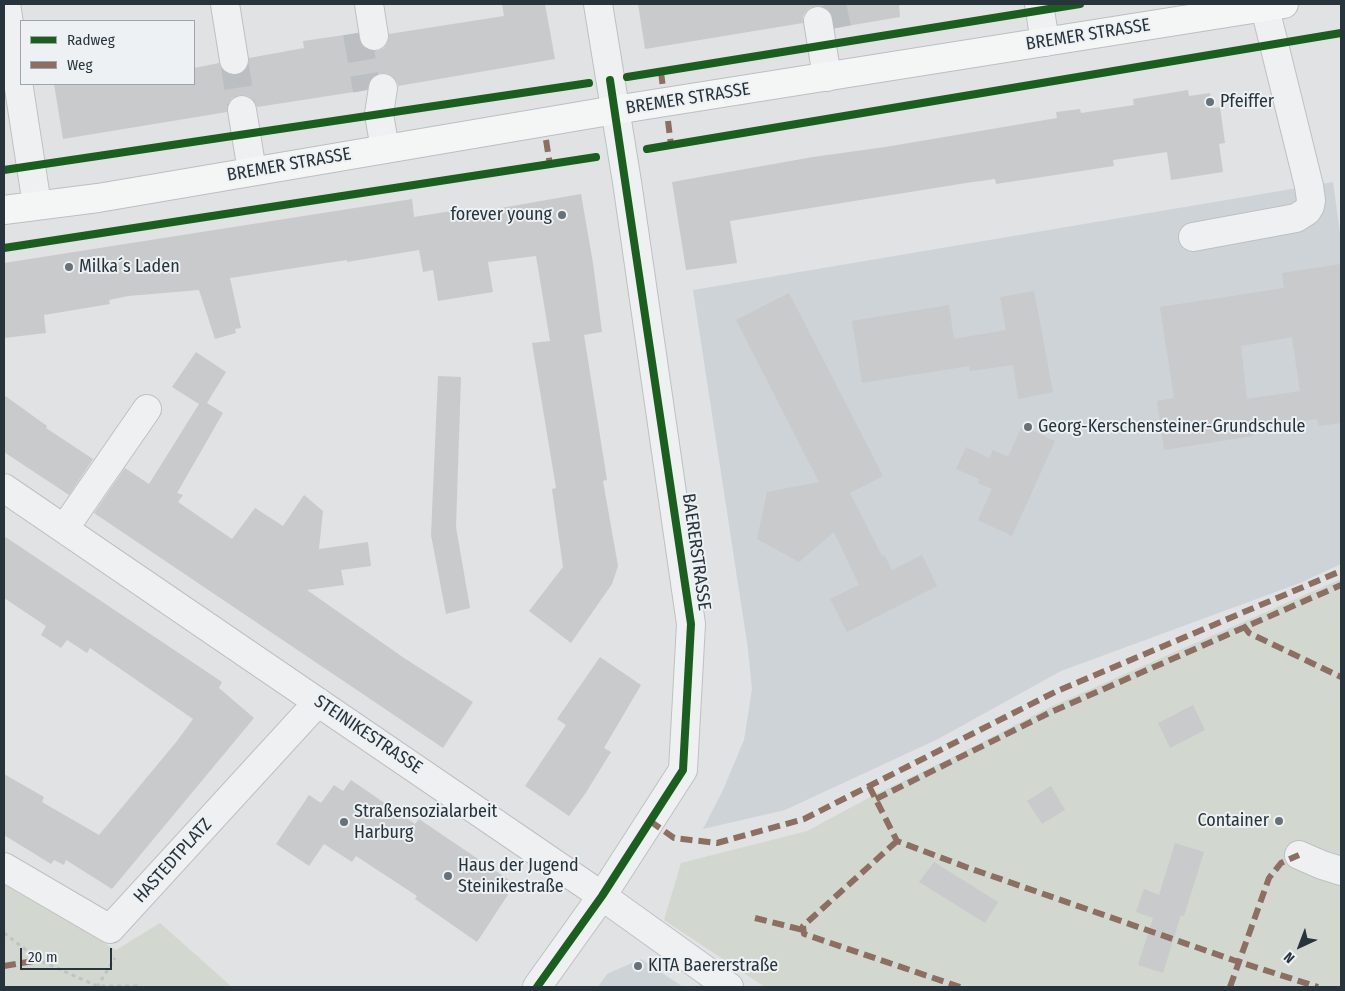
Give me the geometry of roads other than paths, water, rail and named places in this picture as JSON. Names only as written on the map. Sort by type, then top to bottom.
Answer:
[{"type":"main road","name":"BREMER STRASSE","points":[[4,210],[98,198],[615,110],[1271,5]]},
{"type":"street","points":[[6,4],[36,205]]},
{"type":"street","points":[[225,4],[234,60]]},
{"type":"street","points":[[352,4],[366,34],[369,4]]},
{"type":"street","name":"BAERERSTRASSE","points":[[537,987],[602,896],[683,770],[691,624],[598,4]]},
{"type":"street","points":[[1038,4],[1045,42]]},
{"type":"street","points":[[1193,237],[1296,218],[1307,211],[1310,206],[1312,200],[1271,5]]},
{"type":"street","points":[[827,24],[836,75]]},
{"type":"street","points":[[376,97],[385,149]]},
{"type":"street","points":[[242,110],[252,171]]},
{"type":"street","points":[[64,529],[148,409]]},
{"type":"street","name":"STEINIKESTRASSE","points":[[4,488],[602,896],[729,987]]},
{"type":"street","name":"HASTEDTPLATZ","points":[[4,867],[110,929],[318,702]]},
{"type":"street","points":[[1299,855],[1322,866],[1341,871]]},
{"type":"tunnel","points":[[832,4],[837,28]]},
{"type":"tunnel","points":[[357,33],[367,90]]},
{"type":"tunnel","points":[[234,60],[242,110]]},
{"type":"place","name":"Pfeiffer","points":[[1210,102]]},
{"type":"place","name":"forever young","points":[[562,215]]},
{"type":"place","name":"Milka´s Laden","points":[[69,267]]},
{"type":"place","name":"Georg-Kerschensteiner-Grundschule","points":[[1028,427]]},
{"type":"place","name":"Container","points":[[1279,821]]},
{"type":"place","name":"Straßensozialarbeit Harburg","points":[[344,822]]},
{"type":"place","name":"Haus der Jugend Steinikestraße","points":[[448,876]]},
{"type":"place","name":"KITA Baererstraße","points":[[638,966]]}]
